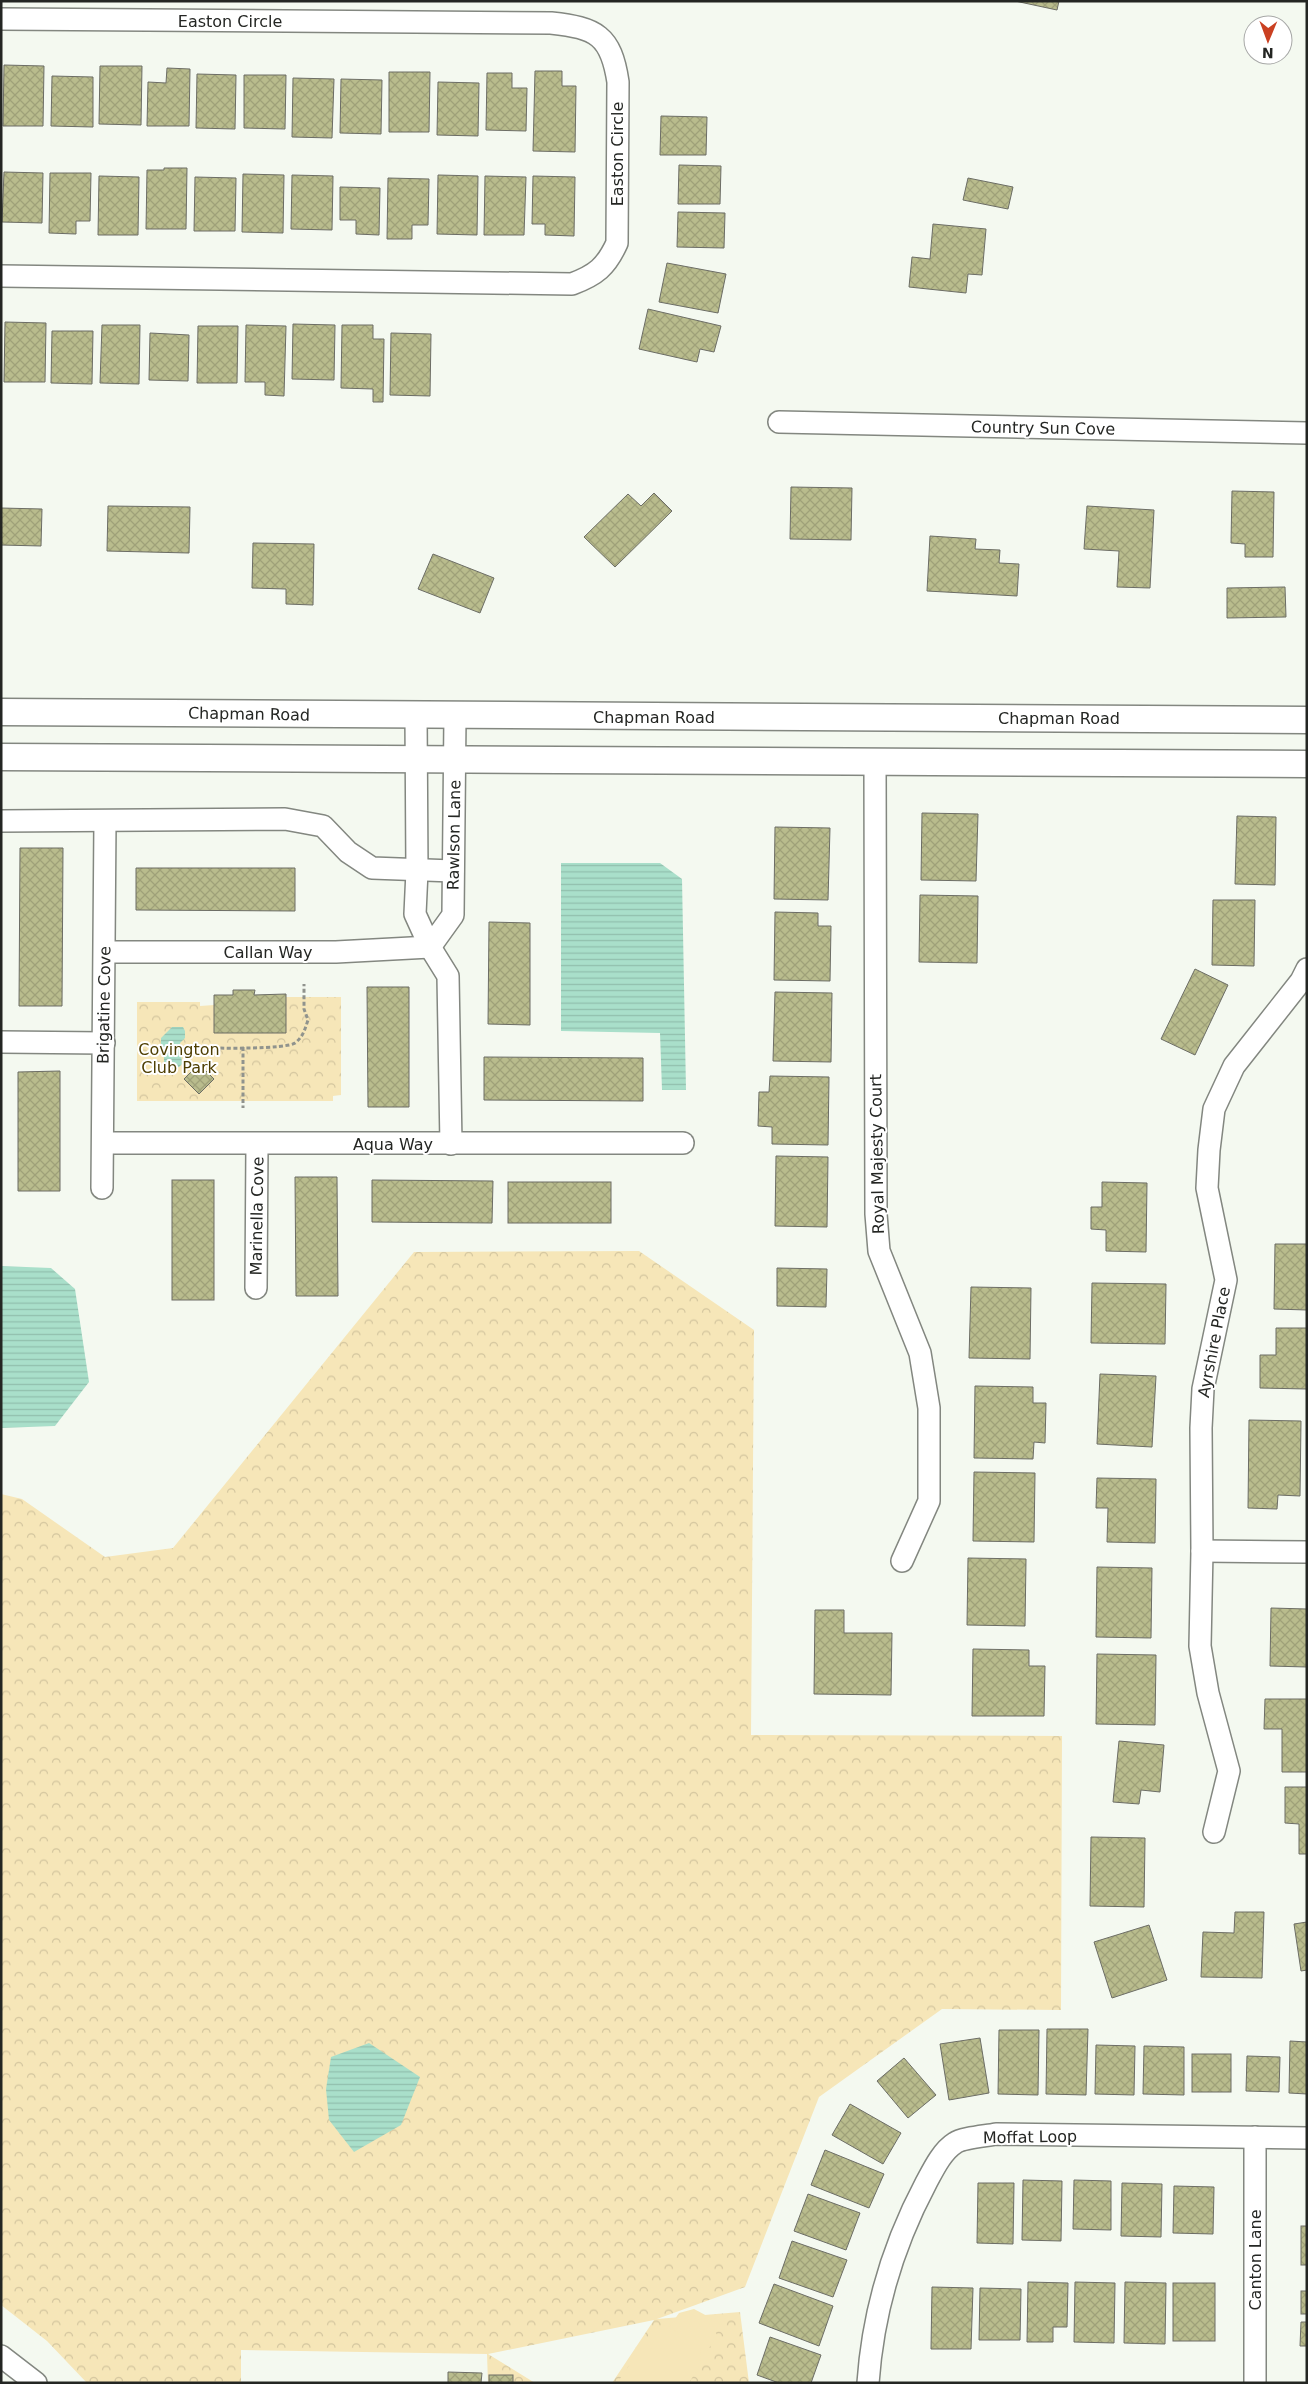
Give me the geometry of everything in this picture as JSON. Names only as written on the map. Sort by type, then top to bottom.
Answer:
[{"type":"street","name":"Easton Circle","points":[[1,19],[551,23],[579,26],[599,36],[614,56],[618,82],[616,243],[609,260],[591,277],[572,284],[1,276]]},
{"type":"street","name":"Country Sun Cove","points":[[779,422],[1307,433]]},
{"type":"street","name":"Chapman Road","points":[[1,712],[1307,720]]},
{"type":"street","points":[[416,715],[417,872],[414,914],[430,948],[448,976],[451,1144]]},
{"type":"street","name":"Rawlson Lane","points":[[430,948],[453,915],[455,716]]},
{"type":"street","points":[[1,757],[1307,764]]},
{"type":"street","name":"Royal Majesty Court","points":[[875,762],[876,1214],[879,1251],[920,1353],[930,1408],[929,1500],[902,1561]]},
{"type":"street","points":[[1,821],[105,822],[285,819],[323,826],[348,852],[372,868],[417,872],[453,871]]},
{"type":"street","name":"Brigatine Cove","points":[[102,1188],[105,822]]},
{"type":"street","name":"Callan Way","points":[[105,952],[336,952],[430,948]]},
{"type":"street","name":"Ayrshire Place","points":[[1214,1832],[1229,1771],[1208,1693],[1200,1646],[1203,1389],[1226,1280],[1207,1188],[1209,1150],[1214,1109],[1234,1066],[1301,981],[1307,969]]},
{"type":"street","points":[[1,1042],[104,1043]]},
{"type":"street","name":"Aqua Way","points":[[103,1143],[684,1143]]},
{"type":"street","name":"Marinella Cove","points":[[256,1288],[257,1144]]},
{"type":"street","points":[[1202,1551],[1307,1552]]},
{"type":"street","name":"Moffat Loop","points":[[868,2383],[871,2344],[888,2271],[911,2210],[935,2165],[955,2142],[996,2134],[1307,2138]]},
{"type":"street","name":"Canton Lane","points":[[1255,2137],[1256,2383]]},
{"type":"street","points":[[1,2356],[36,2383]]},
{"type":"path","points":[[201,1047],[213,1049],[243,1047],[278,1048],[294,1045],[303,1035],[308,1020],[304,1009],[304,984]]},
{"type":"path","points":[[243,1047],[244,1108]]},
{"type":"green space","name":"Covington Club Park","points":[[286,997],[341,997],[341,1095],[333,1096],[333,1101],[137,1101],[137,1002],[200,1002],[200,1006],[214,1005],[214,1033],[286,1033]]},
{"type":"green space","points":[[639,1251],[754,1330],[751,1735],[1062,1736],[1061,2010],[942,2009],[819,2097],[745,2287],[657,2319],[740,2312],[749,2383],[612,2383],[654,2320],[488,2354],[535,2383],[488,2383],[487,2354],[241,2350],[241,2383],[87,2383],[47,2341],[1,2305],[1,1494],[22,1499],[105,1557],[173,1548],[414,1252]]},
{"type":"green space","points":[[694,2309],[711,2318],[717,2336],[707,2351],[700,2347],[701,2363],[689,2383],[617,2383],[655,2327],[667,2325],[680,2334],[670,2326],[679,2313]]},
{"type":"shaded area","points":[[561,863],[660,863],[682,879],[686,1090],[662,1090],[660,1033],[561,1031]]},
{"type":"shaded area","points":[[172,1027],[183,1027],[185,1031],[185,1038],[180,1043],[182,1064],[179,1067],[170,1067],[164,1062],[164,1050],[161,1047],[161,1038]]},
{"type":"shaded area","points":[[1,1266],[51,1268],[75,1289],[89,1382],[55,1426],[1,1428]]},
{"type":"shaded area","points":[[369,2043],[420,2077],[401,2125],[354,2152],[329,2120],[326,2089],[331,2057]]},
{"type":"building","points":[[1015,1],[1059,1],[1057,10]]},
{"type":"building","points":[[4,65],[44,66],[43,126],[3,126]]},
{"type":"building","points":[[100,66],[142,66],[141,125],[99,124]]},
{"type":"building","points":[[167,68],[190,69],[189,126],[147,126],[148,82],[166,83]]},
{"type":"building","points":[[535,71],[562,71],[562,86],[576,86],[575,152],[533,151]]},
{"type":"building","points":[[389,72],[430,72],[429,132],[389,132]]},
{"type":"building","points":[[487,73],[512,73],[512,88],[527,88],[526,131],[486,130]]},
{"type":"building","points":[[197,74],[236,75],[235,129],[196,128]]},
{"type":"building","points":[[244,75],[286,75],[285,129],[244,128]]},
{"type":"building","points":[[52,76],[93,77],[93,127],[51,126]]},
{"type":"building","points":[[293,78],[334,79],[332,138],[292,137]]},
{"type":"building","points":[[341,79],[382,80],[381,134],[340,133]]},
{"type":"building","points":[[438,82],[479,83],[478,136],[437,135]]},
{"type":"building","points":[[661,116],[707,117],[706,155],[660,155]]},
{"type":"building","points":[[679,165],[721,166],[720,204],[678,204]]},
{"type":"building","points":[[164,168],[187,168],[186,229],[146,229],[147,170],[164,170]]},
{"type":"building","points":[[4,172],[43,173],[42,223],[2,222]]},
{"type":"building","points":[[50,173],[91,173],[90,221],[76,221],[76,234],[49,233]]},
{"type":"building","points":[[243,174],[284,175],[283,233],[242,232]]},
{"type":"building","points":[[292,175],[333,176],[332,230],[291,229]]},
{"type":"building","points":[[438,175],[478,176],[477,235],[437,234]]},
{"type":"building","points":[[99,176],[139,177],[138,235],[98,235]]},
{"type":"building","points":[[485,176],[526,177],[524,235],[484,235]]},
{"type":"building","points":[[533,176],[575,177],[574,236],[545,235],[545,224],[532,224]]},
{"type":"building","points":[[195,177],[236,178],[235,231],[194,231]]},
{"type":"building","points":[[388,178],[429,179],[428,225],[412,225],[412,239],[387,239]]},
{"type":"building","points":[[968,178],[1013,187],[1008,209],[963,200]]},
{"type":"building","points":[[340,187],[380,188],[379,235],[356,234],[356,220],[340,220]]},
{"type":"building","points":[[678,212],[725,213],[724,248],[677,247]]},
{"type":"building","points":[[933,224],[986,229],[982,275],[968,274],[966,293],[909,287],[912,257],[930,259]]},
{"type":"building","points":[[667,263],[726,274],[718,313],[659,302]]},
{"type":"building","points":[[648,309],[721,326],[714,352],[700,349],[697,362],[639,349]]},
{"type":"building","points":[[5,322],[46,323],[45,382],[4,382]]},
{"type":"building","points":[[293,324],[335,325],[334,380],[292,379]]},
{"type":"building","points":[[102,325],[140,325],[139,384],[100,383]]},
{"type":"building","points":[[246,325],[286,326],[284,396],[265,395],[265,382],[245,382]]},
{"type":"building","points":[[342,325],[373,325],[373,339],[384,339],[383,402],[373,402],[373,389],[341,388]]},
{"type":"building","points":[[198,326],[238,326],[237,383],[197,383]]},
{"type":"building","points":[[52,331],[93,331],[92,384],[51,383]]},
{"type":"building","points":[[150,333],[189,335],[188,381],[149,380]]},
{"type":"building","points":[[391,333],[431,334],[430,396],[390,395]]},
{"type":"building","points":[[791,487],[852,488],[851,540],[790,539]]},
{"type":"building","points":[[1232,491],[1274,492],[1273,557],[1245,557],[1245,544],[1231,543]]},
{"type":"building","points":[[654,493],[672,511],[615,567],[584,537],[628,494],[641,506]]},
{"type":"building","points":[[108,506],[190,507],[189,553],[107,551]]},
{"type":"building","points":[[1087,506],[1154,510],[1150,588],[1117,587],[1119,551],[1084,549]]},
{"type":"building","points":[[1,508],[42,509],[41,546],[1,545]]},
{"type":"building","points":[[930,536],[976,539],[975,549],[1000,550],[999,563],[1019,564],[1017,596],[927,591]]},
{"type":"building","points":[[253,543],[314,544],[313,605],[286,604],[286,589],[252,588]]},
{"type":"building","points":[[433,554],[494,578],[480,613],[418,589]]},
{"type":"building","points":[[1285,587],[1286,617],[1227,618],[1227,588]]},
{"type":"building","points":[[922,813],[978,814],[976,881],[921,880]]},
{"type":"building","points":[[1237,816],[1276,817],[1275,885],[1235,884]]},
{"type":"building","points":[[775,827],[830,828],[828,900],[774,899]]},
{"type":"building","points":[[20,848],[63,848],[62,1006],[19,1006]]},
{"type":"building","points":[[136,868],[295,868],[295,911],[136,910]]},
{"type":"building","points":[[920,895],[978,896],[977,963],[919,962]]},
{"type":"building","points":[[1213,900],[1255,900],[1254,966],[1212,965]]},
{"type":"building","points":[[775,912],[818,913],[818,926],[831,926],[830,981],[774,980]]},
{"type":"building","points":[[489,922],[530,923],[530,1025],[488,1024]]},
{"type":"building","points":[[1195,969],[1228,985],[1195,1055],[1161,1039]]},
{"type":"building","points":[[367,987],[409,987],[409,1107],[368,1107]]},
{"type":"building","points":[[233,990],[255,990],[254,995],[286,994],[286,1033],[214,1033],[214,995],[233,995]]},
{"type":"building","points":[[775,992],[832,993],[831,1062],[773,1061]]},
{"type":"building","points":[[484,1057],[643,1058],[643,1101],[484,1100]]},
{"type":"building","points":[[199,1064],[214,1079],[199,1094],[184,1079]]},
{"type":"building","points":[[60,1071],[60,1191],[18,1191],[18,1072]]},
{"type":"building","points":[[770,1076],[829,1077],[828,1145],[772,1144],[772,1127],[758,1126],[759,1092],[769,1092]]},
{"type":"building","points":[[776,1156],[828,1157],[827,1227],[775,1226]]},
{"type":"building","points":[[295,1177],[337,1177],[338,1296],[296,1296]]},
{"type":"building","points":[[172,1180],[214,1180],[214,1300],[172,1300]]},
{"type":"building","points":[[372,1180],[493,1181],[492,1223],[372,1222]]},
{"type":"building","points":[[508,1182],[611,1182],[611,1223],[508,1223]]},
{"type":"building","points":[[1102,1182],[1147,1183],[1146,1252],[1106,1251],[1106,1230],[1091,1229],[1091,1207],[1102,1207]]},
{"type":"building","points":[[1275,1244],[1307,1244],[1307,1310],[1274,1309]]},
{"type":"building","points":[[777,1268],[827,1269],[826,1307],[777,1306]]},
{"type":"building","points":[[1092,1283],[1166,1284],[1165,1344],[1091,1343]]},
{"type":"building","points":[[971,1287],[1031,1288],[1030,1359],[969,1358]]},
{"type":"building","points":[[1276,1328],[1307,1328],[1307,1389],[1260,1388],[1260,1355],[1276,1355]]},
{"type":"building","points":[[1100,1374],[1156,1376],[1152,1447],[1097,1444]]},
{"type":"building","points":[[975,1386],[1033,1387],[1033,1403],[1046,1403],[1045,1443],[1034,1442],[1033,1459],[974,1458]]},
{"type":"building","points":[[1249,1420],[1301,1421],[1300,1496],[1278,1495],[1277,1509],[1248,1508]]},
{"type":"building","points":[[974,1472],[1035,1473],[1034,1542],[973,1541]]},
{"type":"building","points":[[1097,1478],[1156,1479],[1155,1543],[1107,1542],[1108,1508],[1096,1508]]},
{"type":"building","points":[[968,1558],[1026,1559],[1025,1626],[967,1625]]},
{"type":"building","points":[[1097,1567],[1152,1568],[1151,1638],[1096,1637]]},
{"type":"building","points":[[1271,1608],[1307,1609],[1307,1667],[1270,1666]]},
{"type":"building","points":[[815,1610],[844,1610],[844,1633],[892,1633],[891,1695],[814,1694]]},
{"type":"building","points":[[973,1649],[1029,1650],[1029,1666],[1045,1666],[1044,1716],[972,1716]]},
{"type":"building","points":[[1097,1654],[1156,1655],[1155,1725],[1096,1724]]},
{"type":"building","points":[[1265,1699],[1307,1699],[1307,1772],[1282,1772],[1282,1729],[1264,1729]]},
{"type":"building","points":[[1119,1741],[1164,1745],[1160,1792],[1141,1790],[1139,1804],[1113,1802]]},
{"type":"building","points":[[1285,1787],[1307,1787],[1307,1854],[1299,1854],[1299,1824],[1285,1823]]},
{"type":"building","points":[[1091,1837],[1145,1838],[1144,1907],[1090,1906]]},
{"type":"building","points":[[1235,1912],[1264,1912],[1262,1978],[1201,1977],[1203,1932],[1234,1933]]},
{"type":"building","points":[[1307,1922],[1307,1970],[1301,1971],[1294,1924]]},
{"type":"building","points":[[1149,1925],[1167,1980],[1112,1998],[1094,1942]]},
{"type":"building","points":[[1047,2029],[1088,2029],[1086,2095],[1046,2094]]},
{"type":"building","points":[[999,2030],[1039,2030],[1038,2095],[998,2094]]},
{"type":"building","points":[[980,2038],[989,2093],[949,2100],[940,2044]]},
{"type":"building","points":[[1290,2041],[1307,2042],[1307,2094],[1289,2093]]},
{"type":"building","points":[[1096,2045],[1135,2046],[1134,2095],[1095,2094]]},
{"type":"building","points":[[1144,2046],[1184,2047],[1184,2095],[1143,2094]]},
{"type":"building","points":[[1192,2054],[1231,2054],[1231,2092],[1192,2092]]},
{"type":"building","points":[[1247,2056],[1280,2057],[1279,2092],[1246,2091]]},
{"type":"building","points":[[904,2058],[936,2095],[908,2118],[877,2081]]},
{"type":"building","points":[[850,2104],[901,2133],[883,2164],[832,2135]]},
{"type":"building","points":[[825,2150],[884,2174],[869,2208],[811,2185]]},
{"type":"building","points":[[1023,2180],[1062,2181],[1061,2241],[1022,2240]]},
{"type":"building","points":[[1074,2180],[1111,2181],[1111,2230],[1073,2229]]},
{"type":"building","points":[[978,2183],[1014,2183],[1013,2244],[977,2243]]},
{"type":"building","points":[[1122,2183],[1162,2184],[1161,2237],[1121,2236]]},
{"type":"building","points":[[1174,2186],[1214,2187],[1213,2234],[1173,2233]]},
{"type":"building","points":[[808,2194],[860,2213],[846,2250],[794,2231]]},
{"type":"building","points":[[1301,2226],[1307,2226],[1307,2265],[1301,2265]]},
{"type":"building","points":[[792,2241],[847,2260],[833,2297],[779,2278]]},
{"type":"building","points":[[1028,2282],[1068,2283],[1067,2327],[1053,2327],[1053,2342],[1027,2342]]},
{"type":"building","points":[[1075,2282],[1115,2283],[1114,2343],[1074,2342]]},
{"type":"building","points":[[1125,2282],[1166,2283],[1165,2344],[1124,2343]]},
{"type":"building","points":[[1173,2283],[1215,2283],[1215,2341],[1173,2341]]},
{"type":"building","points":[[774,2284],[833,2306],[819,2346],[759,2323]]},
{"type":"building","points":[[932,2287],[973,2288],[971,2349],[931,2349]]},
{"type":"building","points":[[980,2288],[1021,2289],[1020,2340],[979,2340]]},
{"type":"building","points":[[1301,2291],[1307,2291],[1307,2314],[1301,2314]]},
{"type":"building","points":[[1301,2322],[1307,2322],[1307,2346],[1300,2346]]},
{"type":"building","points":[[770,2337],[821,2355],[811,2383],[779,2383],[757,2375]]},
{"type":"building","points":[[448,2372],[482,2373],[481,2383],[448,2383]]},
{"type":"building","points":[[489,2375],[513,2375],[513,2383],[489,2383]]}]
